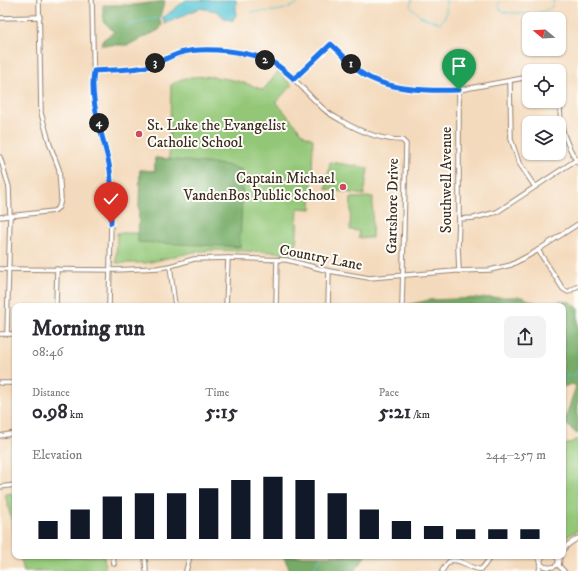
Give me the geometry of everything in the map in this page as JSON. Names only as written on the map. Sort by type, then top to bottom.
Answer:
[{"type":"street","points":[[0,217],[54,211],[59,207],[61,199],[59,169],[50,145],[41,113],[39,0]]},
{"type":"street","points":[[92,0],[93,77],[96,111],[112,182],[109,303]]},
{"type":"street","points":[[0,18],[40,17]]},
{"type":"street","points":[[294,79],[331,44],[362,73],[374,80],[394,87],[443,91],[459,90],[522,78]]},
{"type":"street","name":"Gartshore Drive","points":[[94,71],[132,69],[148,66],[179,54],[196,50],[211,50],[259,57],[275,64],[294,79],[327,112],[358,130],[374,136],[402,140],[406,144],[402,276]]},
{"type":"street","points":[[510,81],[510,139],[519,163],[534,187]]},
{"type":"street","name":"Southwell Avenue","points":[[459,90],[459,271]]},
{"type":"street","points":[[459,219],[474,218],[497,212],[577,161],[566,144],[561,127],[561,108]]},
{"type":"street","points":[[0,157],[9,187],[10,216],[7,334]]},
{"type":"street","name":"Country Lane","points":[[0,269],[110,270],[158,268],[194,259],[228,258],[287,260],[329,271],[369,278],[490,270],[511,265],[538,250],[578,224]]},
{"type":"street","points":[[538,250],[563,289],[568,292],[578,286]]},
{"type":"street","points":[[226,303],[228,258]]},
{"type":"street","points":[[276,303],[277,260]]},
{"type":"street","points":[[170,266],[175,303]]},
{"type":"street","points":[[56,303],[57,270]]},
{"type":"street","points":[[328,303],[329,271]]},
{"type":"street","points":[[402,276],[402,303]]},
{"type":"street","points":[[0,334],[12,334]]},
{"type":"street","points":[[0,383],[12,383]]},
{"type":"street","points":[[0,436],[12,434]]},
{"type":"street","points":[[0,487],[12,485]]},
{"type":"street","points":[[566,546],[578,538]]},
{"type":"street","points":[[113,559],[114,564]]},
{"type":"street","points":[[145,559],[146,571]]},
{"type":"street","points":[[186,571],[189,559]]},
{"type":"street","points":[[442,571],[450,561],[454,560],[473,570],[478,570],[488,559]]},
{"type":"street","points":[[539,559],[543,568],[551,571],[557,571]]},
{"type":"street","points":[[539,571],[543,559]]},
{"type":"street","points":[[557,559],[564,571]]},
{"type":"street","points":[[551,571],[556,568],[560,559]]},
{"type":"green space","points":[[165,1],[159,19],[162,25],[159,30],[128,45],[101,45],[104,39],[114,32],[103,21],[103,5],[134,5]]},
{"type":"green space","points":[[278,72],[292,85],[276,102],[304,135],[313,139],[311,209],[298,208],[296,257],[276,252],[213,250],[194,252],[146,263],[116,263],[117,233],[139,233],[140,170],[155,171],[155,158],[169,159],[171,85],[181,79],[201,76],[234,80],[263,90]]},
{"type":"green space","points":[[155,158],[226,165],[243,170],[240,247],[138,242],[140,170],[155,171]]},
{"type":"green space","points":[[330,162],[368,168],[364,195],[326,189]]},
{"type":"green space","points":[[373,197],[372,238],[359,238],[359,231],[350,230],[351,198]]},
{"type":"green space","points":[[522,297],[536,303],[416,303],[429,300]]},
{"type":"green space","points":[[560,301],[570,302],[578,308],[578,434],[566,424],[566,416],[576,386],[572,384],[566,386],[566,303],[554,303]]},
{"type":"green space","points":[[578,439],[578,530],[566,537],[566,445]]},
{"type":"green space","points":[[12,493],[12,523],[5,494]]},
{"type":"green space","points":[[21,559],[104,559],[105,571],[24,571]]},
{"type":"green space","points":[[284,559],[363,559],[355,571],[289,571]]},
{"type":"water","points":[[186,0],[236,0],[236,15],[232,21],[223,17],[217,11],[199,8],[165,24],[163,18]]},
{"type":"waterway","points":[[251,12],[284,9],[302,0]]},
{"type":"waterway","points":[[412,0],[410,6],[420,16],[440,23],[443,21],[445,15],[446,0]]},
{"type":"waterway","points":[[500,0],[498,6],[503,12],[528,14],[540,12],[552,7],[554,0]]},
{"type":"waterway","points":[[125,27],[144,20],[159,18],[167,15]]},
{"type":"waterway","points":[[566,376],[575,375],[578,370]]},
{"type":"waterway","points":[[308,571],[314,567],[320,559]]},
{"type":"place","name":"St. Luke the Evangelist Catholic School","points":[[139,134]]},
{"type":"place","name":"Captain Michael VandenBos Public School","points":[[343,187]]},
{"type":"route","points":[[111,223],[112,182],[96,111],[93,77],[94,71],[132,69],[148,66],[179,54],[196,50],[218,50],[259,57],[275,64],[294,79],[331,44],[362,73],[374,80],[394,87],[443,91],[459,90]]}]
